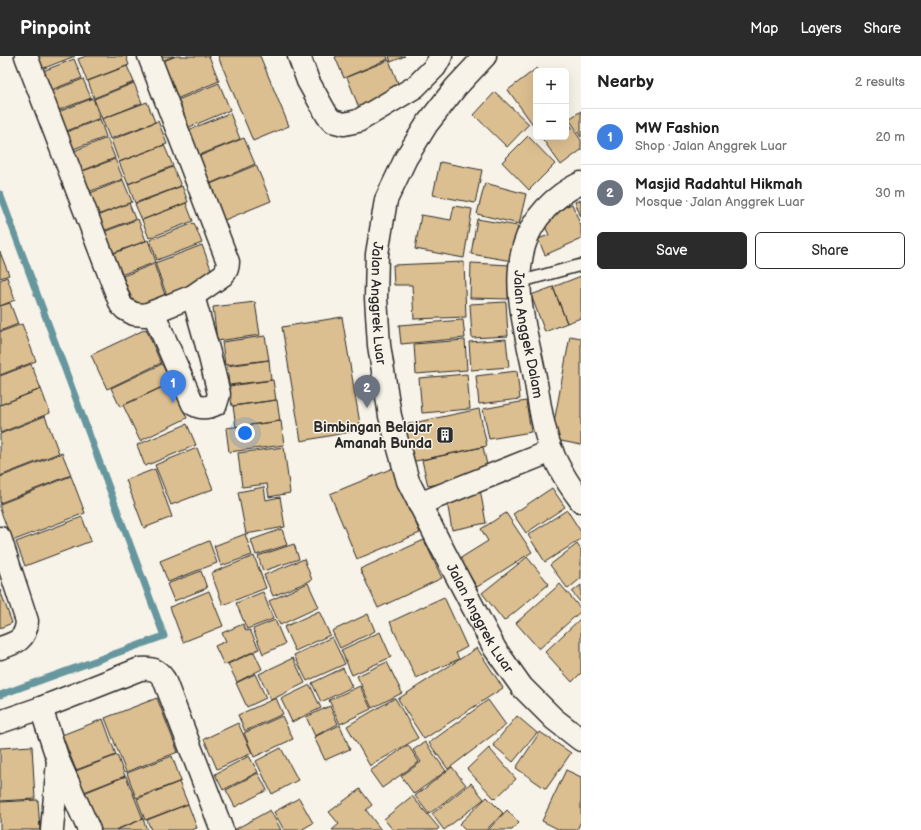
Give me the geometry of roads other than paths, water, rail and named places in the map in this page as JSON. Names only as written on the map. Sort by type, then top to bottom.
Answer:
[{"type":"street","points":[[26,56],[121,305],[129,312],[139,315],[153,312],[193,296],[223,275],[227,269],[228,262],[149,56]]},
{"type":"street","points":[[299,56],[308,81],[327,115],[332,121],[344,124],[358,121],[415,87],[435,67],[441,56]]},
{"type":"street","name":"Jalan Anggrek Luar","points":[[485,56],[456,87],[427,124],[406,158],[386,200],[377,254],[376,298],[379,345],[390,416],[408,482],[419,504],[495,649],[522,686],[554,719],[581,740]]},
{"type":"street","name":"Jalan Anggek Dalam","points":[[581,183],[556,199],[541,214],[531,229],[524,245],[519,282],[523,315],[546,435],[558,465],[581,501]]},
{"type":"street","points":[[153,312],[193,404],[200,408],[212,406],[216,404],[219,394],[193,296]]},
{"type":"street","points":[[419,504],[552,451]]},
{"type":"street","points":[[0,538],[27,621],[25,633],[19,641],[0,648]]},
{"type":"street","points":[[0,722],[41,708],[140,669],[152,668],[159,671],[164,679],[222,830]]},
{"type":"street","points":[[41,708],[58,760],[89,830]]},
{"type":"street","points":[[52,830],[58,760]]},
{"type":"lane","points":[[519,282],[581,265]]},
{"type":"waterway","points":[[0,194],[164,636],[0,695]]},
{"type":"place","name":"MW Fashion","points":[[173,403]]},
{"type":"place","name":"Masjid Radahtul Hikmah","points":[[367,408]]},
{"type":"place","name":"Bimbingan Belajar Amanah Bunda","points":[[445,435]]}]
